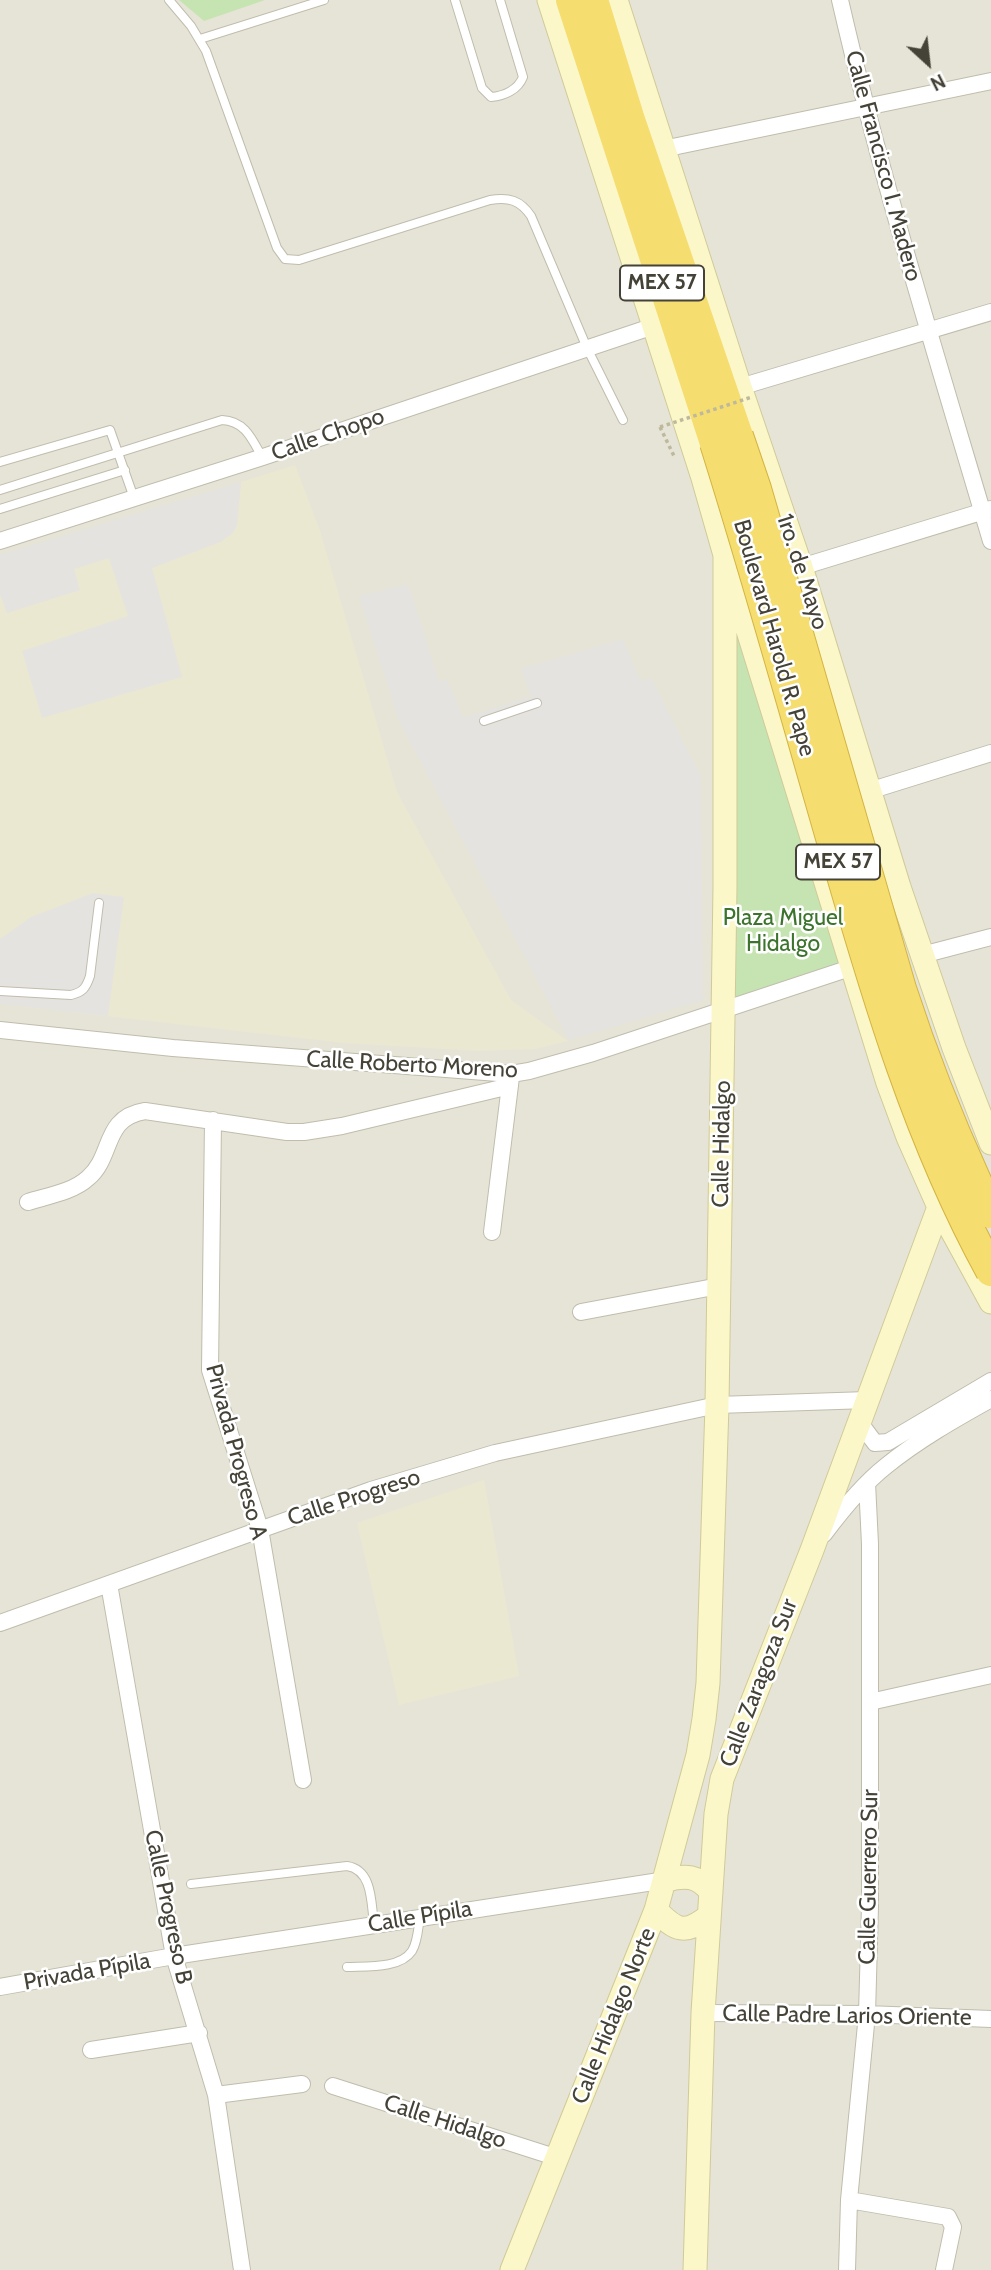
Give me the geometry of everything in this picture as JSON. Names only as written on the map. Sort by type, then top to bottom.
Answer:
[{"type":"highway","name":"Boulevard Harold R. Pape","points":[[571,0],[620,120],[726,439],[865,954],[897,1054],[980,1265]]},
{"type":"highway","name":"Boulevard Harold R. Pape","points":[[593,0],[620,120]]},
{"type":"highway","name":"Boulevard Harold R. Pape","points":[[726,439],[756,489],[847,810],[917,1038],[947,1118],[991,1213]]},
{"type":"street","name":"Calle Hidalgo","points":[[549,0],[720,532],[725,555],[724,1011],[717,1405],[708,1683],[698,1755]]},
{"type":"street","name":"1ro. de Mayo","points":[[616,0],[663,149],[746,392],[922,955],[954,1048],[990,1139]]},
{"type":"street","name":"Calle Francisco I. Madero","points":[[840,0],[864,106],[927,331],[987,511],[991,541]]},
{"type":"street","points":[[663,149],[991,81]]},
{"type":"street","points":[[746,392],[991,312]]},
{"type":"street","name":"Calle Chopo","points":[[0,541],[263,457],[654,326]]},
{"type":"street","points":[[801,567],[987,511]]},
{"type":"street","points":[[725,555],[850,968],[888,1083],[939,1207],[980,1265]]},
{"type":"street","points":[[869,791],[991,753]]},
{"type":"street","points":[[922,955],[991,937]]},
{"type":"street","name":"Calle Roberto Moreno","points":[[0,1030],[511,1080],[850,968]]},
{"type":"street","points":[[28,1202],[69,1189],[90,1177],[97,1168],[116,1126],[134,1113],[145,1111],[287,1132],[321,1130],[511,1080],[492,1232]]},
{"type":"street","name":"Privada Progreso A","points":[[213,1120],[210,1370],[260,1529],[303,1780]]},
{"type":"street","name":"Calle Zaragoza Sur","points":[[695,2270],[703,2013],[716,1814],[722,1779],[812,1550],[939,1207],[953,1178],[990,1139]]},
{"type":"street","points":[[991,1224],[977,1234],[969,1247],[980,1265],[991,1302]]},
{"type":"street","points":[[581,1312],[719,1286]]},
{"type":"street","points":[[860,1423],[875,1443],[888,1442],[991,1381]]},
{"type":"street","points":[[812,1550],[842,1510],[867,1483],[908,1450],[991,1399]]},
{"type":"street","name":"Calle Progreso","points":[[0,1623],[371,1490],[495,1453],[717,1405],[868,1400]]},
{"type":"street","name":"Calle Guerrero Sur","points":[[847,2270],[849,2200],[867,2014],[870,1892],[870,1545],[867,1483]]},
{"type":"street","name":"Calle Progreso B","points":[[109,1584],[174,1956],[216,2095],[242,2270]]},
{"type":"street","points":[[870,1702],[991,1675]]},
{"type":"street","name":"Calle Hidalgo Norte","points":[[512,2270],[656,1910],[698,1755]]},
{"type":"street","points":[[666,1880],[692,1877],[703,1882],[711,1892]]},
{"type":"street","name":"Calle Pípila","points":[[174,1956],[666,1880]]},
{"type":"street","points":[[656,1910],[670,1924],[682,1929],[698,1925],[709,1916]]},
{"type":"street","name":"Privada Pípila","points":[[0,1987],[174,1956]]},
{"type":"street","name":"Calle Padre Larios Oriente","points":[[703,2013],[867,2014],[991,2019]]},
{"type":"street","points":[[91,2050],[199,2033]]},
{"type":"street","points":[[216,2095],[302,2084]]},
{"type":"street","name":"Calle Hidalgo","points":[[333,2086],[558,2158]]},
{"type":"street","points":[[849,2200],[948,2217],[953,2227],[944,2270]]},
{"type":"lane","points":[[169,0],[200,39],[277,248],[285,259],[299,260],[490,200],[504,198],[516,201],[531,216],[587,348],[623,420]]},
{"type":"lane","points":[[200,39],[324,0]]},
{"type":"lane","points":[[455,0],[482,88],[491,97],[498,97],[514,90],[523,77],[500,0]]},
{"type":"lane","points":[[0,490],[222,420],[240,425],[263,457]]},
{"type":"lane","points":[[0,462],[109,430],[112,432],[134,498]]},
{"type":"lane","points":[[0,509],[125,470]]},
{"type":"lane","points":[[484,721],[537,702]]},
{"type":"lane","points":[[0,991],[71,995],[86,987],[90,976],[99,903]]},
{"type":"lane","points":[[191,1884],[355,1867],[367,1880],[374,1924]]},
{"type":"lane","points":[[347,1967],[387,1964],[407,1957],[415,1942],[420,1917]]},
{"type":"path","points":[[660,427],[746,392]]},
{"type":"shaded area","points":[[0,0],[991,0],[991,2270],[0,2270]]},
{"type":"shaded area","points":[[295,465],[320,531],[397,792],[511,1000],[568,1041],[535,1049],[479,1051],[344,1043],[0,1004],[0,594],[7,613],[79,590],[74,569],[109,558],[128,616],[182,677],[152,568],[220,542],[232,533],[237,524],[241,482]]},
{"type":"shaded area","points":[[241,482],[237,525],[233,533],[220,542],[152,568],[182,677],[42,718],[22,651],[128,616],[109,558],[74,569],[80,590],[7,613],[0,594],[0,555]]},
{"type":"shaded area","points":[[408,584],[439,682],[447,679],[463,718],[531,696],[521,669],[623,639],[640,681],[651,678],[701,777],[703,1000],[569,1040],[399,721],[359,596]]},
{"type":"shaded area","points":[[93,893],[124,897],[108,1016],[0,1004],[0,939],[31,917]]},
{"type":"shaded area","points":[[484,1480],[519,1676],[399,1705],[357,1523]]},
{"type":"green space","points":[[179,0],[265,0],[204,21]]},
{"type":"green space","name":"Plaza Miguel Hidalgo","points":[[733,606],[841,962],[735,997]]}]
